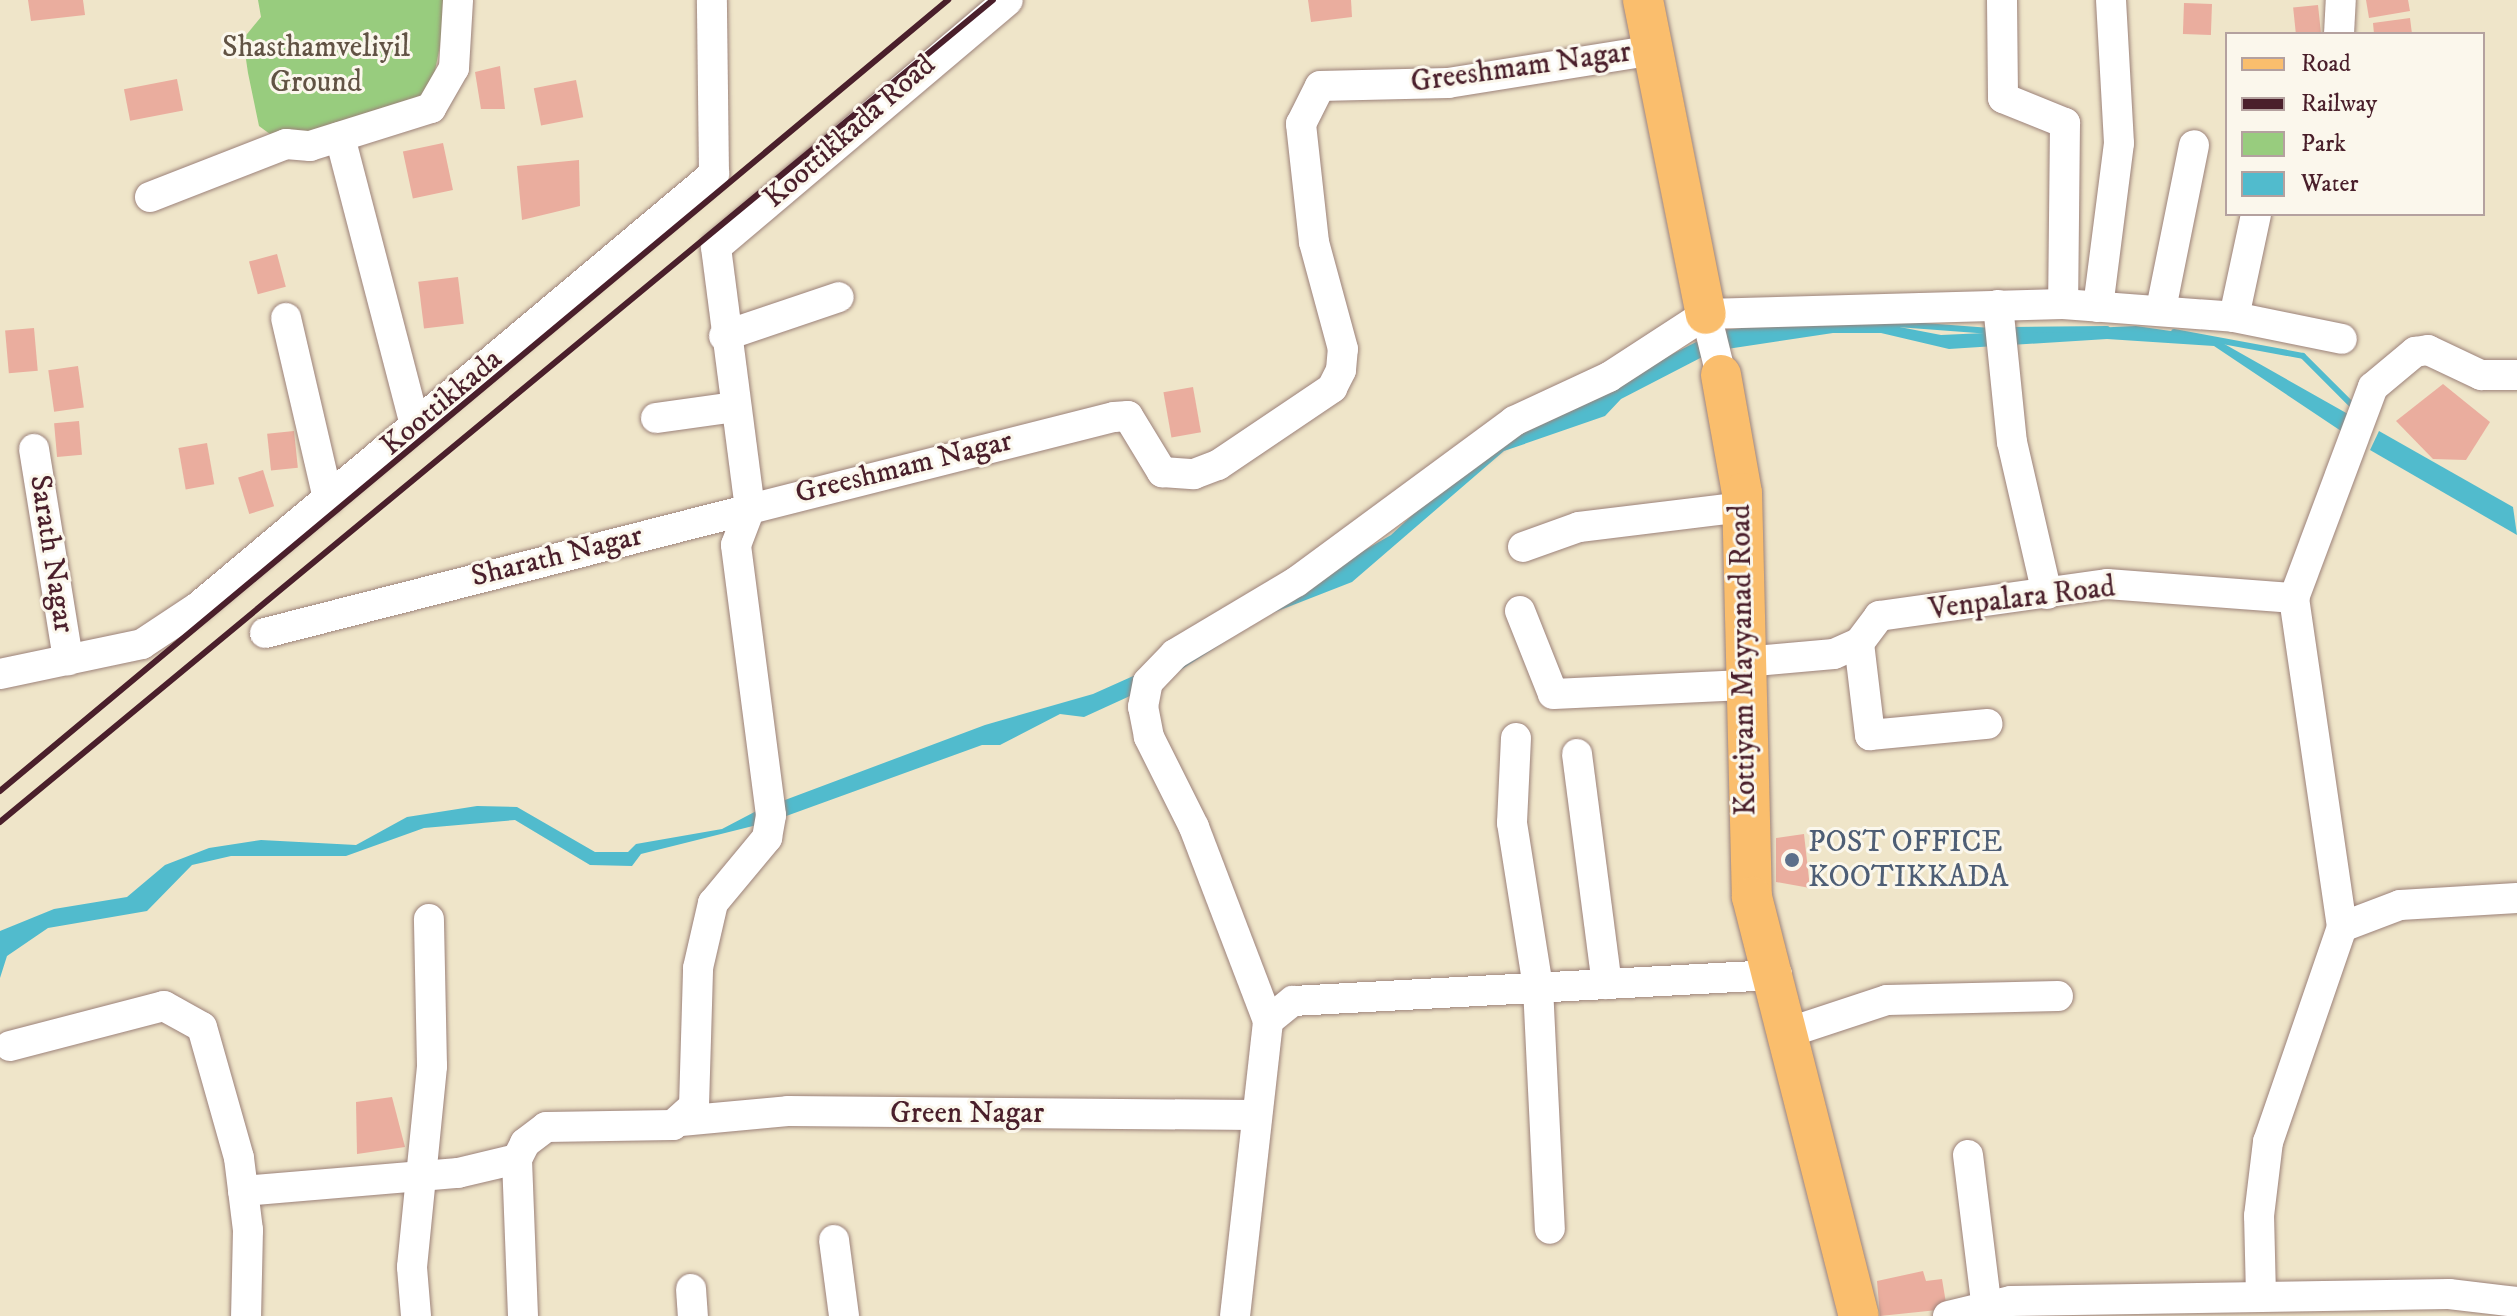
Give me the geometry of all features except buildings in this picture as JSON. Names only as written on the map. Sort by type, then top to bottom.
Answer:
[{"type":"main road","name":"Kottiyam Mayyanad Road","points":[[1643,0],[1706,314]]},
{"type":"main road","name":"Kottiyam Mayyanad Road","points":[[1721,375],[1742,507],[1752,897],[1777,975],[1859,1316]]},
{"type":"street","points":[[150,197],[286,144],[340,137],[401,121],[442,96],[454,68],[458,0]]},
{"type":"street","name":"Koottikkada","points":[[0,674],[149,640],[328,499],[714,174],[712,0]]},
{"type":"street","name":"Koottikkada Road","points":[[724,336],[715,278],[716,247],[1008,0]]},
{"type":"street","points":[[2002,0],[2003,98],[2065,123],[2063,304]]},
{"type":"street","points":[[2098,307],[2119,143],[2111,0]]},
{"type":"street","points":[[2339,32],[2341,0]]},
{"type":"street","name":"Greeshmam Nagar","points":[[750,509],[1114,417],[1128,416],[1162,472],[1194,474],[1218,465],[1332,388],[1341,370],[1343,349],[1314,242],[1301,124],[1320,86],[1448,83],[1654,50]]},
{"type":"street","points":[[340,137],[415,425]]},
{"type":"street","points":[[2161,309],[2194,145]]},
{"type":"street","points":[[2234,317],[2256,216]]},
{"type":"street","points":[[243,1191],[420,1175],[517,1159],[546,1127],[681,1121],[694,1106],[698,968],[713,903],[767,838],[771,815],[736,545],[750,509],[724,336],[839,297]]},
{"type":"street","points":[[1235,1316],[1254,1115],[1268,1021],[1194,827],[1149,737],[1143,707],[1148,682],[1175,654],[1296,582],[1514,421],[1609,377],[1706,314],[2000,321],[2063,304],[2161,309],[2234,317],[2342,339]]},
{"type":"street","name":"Kottiyam Mayyanad Road","points":[[1706,314],[1721,375]]},
{"type":"street","points":[[286,318],[328,499]]},
{"type":"street","points":[[2000,321],[2012,442],[2047,594]]},
{"type":"street","points":[[2261,1296],[2259,1216],[2268,1142],[2342,927],[2294,598],[2373,387],[2415,352],[2428,350],[2481,375],[2517,375]]},
{"type":"street","points":[[656,418],[735,407]]},
{"type":"street","name":"Sarath Nagar","points":[[34,449],[68,660]]},
{"type":"street","points":[[1523,547],[1579,527],[1742,507]]},
{"type":"street","name":"Sharath Nagar","points":[[265,633],[750,509]]},
{"type":"street","name":"Venpalara Road","points":[[1520,611],[1553,694],[1744,673],[1834,654],[1859,643],[1879,616],[2107,584],[2294,598]]},
{"type":"street","points":[[1859,643],[1870,735],[1987,724]]},
{"type":"street","points":[[1516,738],[1518,894],[1538,987],[1550,1229]]},
{"type":"street","points":[[1577,754],[1607,984]]},
{"type":"street","points":[[2342,927],[2400,905],[2517,898]]},
{"type":"street","points":[[416,1316],[420,1175],[432,1066],[429,919]]},
{"type":"street","points":[[1268,1021],[1293,1001],[1777,975]]},
{"type":"street","points":[[1790,1032],[1887,1000],[2058,996]]},
{"type":"street","points":[[10,1046],[164,1006],[189,1016],[202,1027],[243,1191],[246,1316]]},
{"type":"street","name":"Green Nagar","points":[[681,1121],[788,1111],[1254,1115]]},
{"type":"street","points":[[1968,1155],[1987,1310]]},
{"type":"street","points":[[517,1159],[523,1316]]},
{"type":"street","points":[[834,1240],[844,1316]]},
{"type":"street","points":[[1948,1316],[1987,1310],[2011,1301],[2261,1296],[2448,1305],[2517,1302]]},
{"type":"green space","name":"Shasthamveliyil Ground","points":[[258,0],[449,0],[430,96],[278,140],[259,126],[243,39],[261,17]]},
{"type":"water","points":[[1853,318],[1941,335],[2136,326],[2212,337],[2371,427],[2359,443],[2214,346],[2107,339],[1949,349],[1881,333],[1833,333],[1727,349],[1720,330]]},
{"type":"water","points":[[1704,338],[1708,354],[1621,399],[1605,416],[1504,451],[1352,582],[1265,616],[1165,680],[1084,717],[1060,714],[1000,745],[982,745],[778,819],[777,803],[985,725],[1093,694],[1187,652],[1391,535],[1481,451]]},
{"type":"water","points":[[2379,431],[2513,507],[2517,535],[2370,450]]},
{"type":"water","points":[[477,806],[517,807],[595,852],[628,852],[636,844],[722,829],[764,807],[765,823],[641,854],[632,866],[590,865],[515,820],[424,828],[346,856],[231,856],[192,865],[147,911],[48,928],[7,956],[0,978],[0,931],[54,909],[127,897],[165,865],[209,848],[261,840],[356,845],[407,817]]},
{"type":"waterway","points":[[1884,323],[1991,331]]},
{"type":"waterway","points":[[2011,330],[2107,329]]},
{"type":"waterway","points":[[2174,332],[2303,356],[2355,408]]},
{"type":"railway","points":[[0,791],[948,0]]},
{"type":"railway","points":[[0,822],[993,0]]},
{"type":"place","name":"POST OFFICE KOOTIKKADA","points":[[1792,860]]}]
